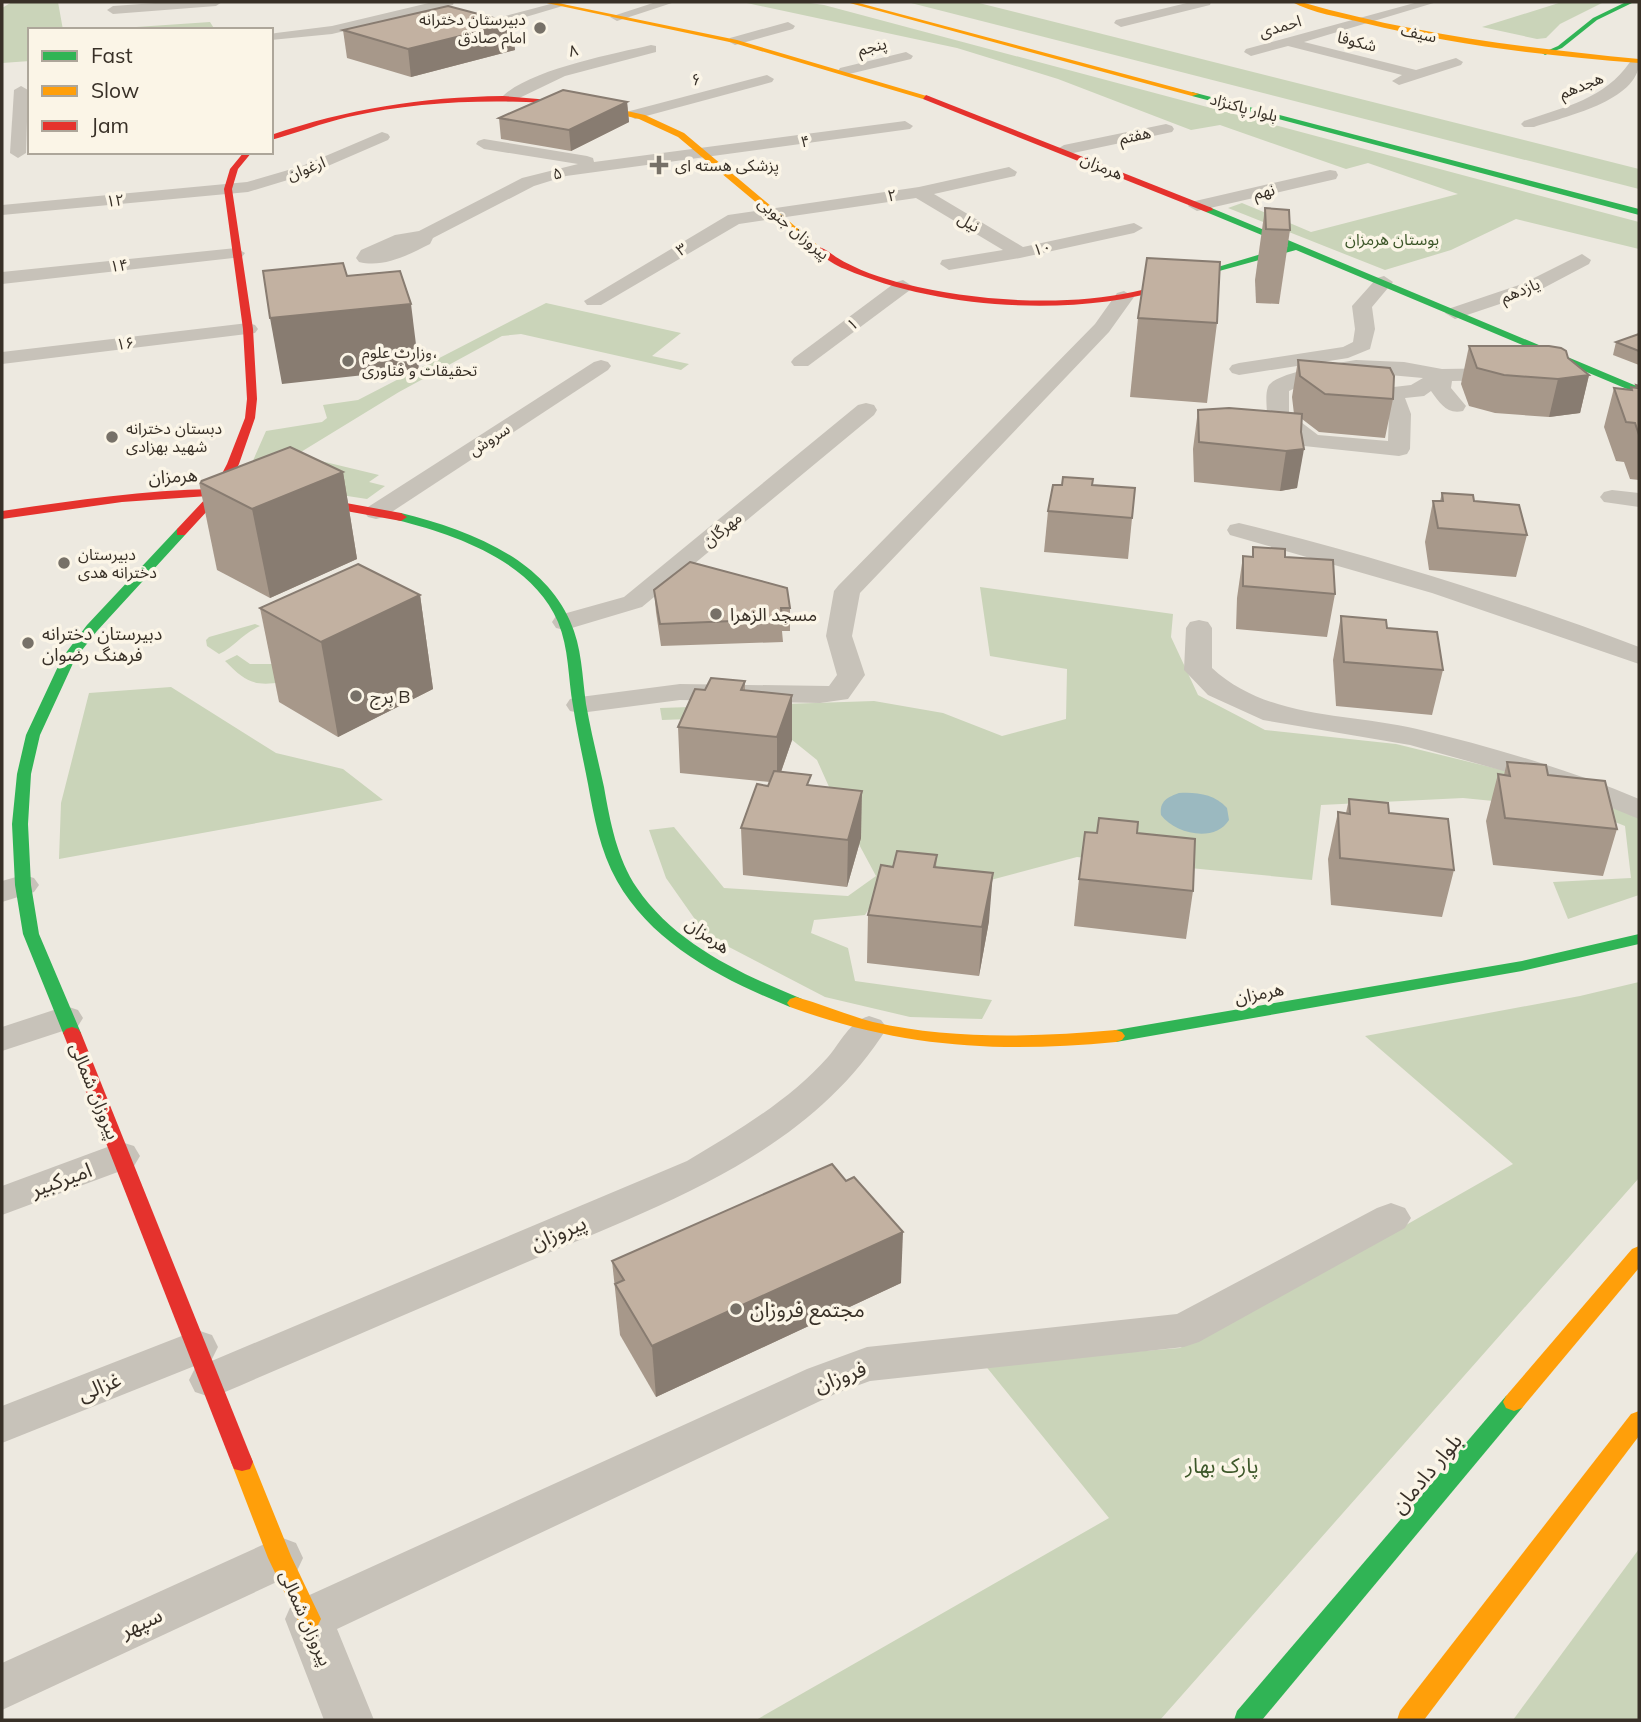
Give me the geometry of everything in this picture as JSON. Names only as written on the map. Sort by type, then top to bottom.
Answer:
[{"type":"street","points":[[113,9],[216,2]]},
{"type":"street","points":[[276,37],[332,30],[448,2]]},
{"type":"street","points":[[617,17],[669,2]]},
{"type":"street","name":"بلوار پاکنژاد","points":[[849,2],[1639,212]]},
{"type":"street","points":[[1121,23],[1205,2]]},
{"type":"street","name":"سیف","points":[[1295,2],[1360,21],[1443,38],[1638,63]]},
{"type":"street","name":"احمدی","points":[[1251,52],[1431,2]]},
{"type":"street","points":[[1545,53],[1548,46],[1569,27],[1616,2]]},
{"type":"street","points":[[1545,53],[1560,47],[1595,19],[1631,2]]},
{"type":"street","points":[[465,31],[552,4]]},
{"type":"street","name":"هرمزان","points":[[552,4],[735,41],[845,71],[943,102],[1384,282],[1639,391]]},
{"type":"street","points":[[735,41],[788,26]]},
{"type":"street","name":"شکوفا","points":[[1288,42],[1417,75]]},
{"type":"street","name":"۸","points":[[508,98],[534,82],[564,70],[651,49]]},
{"type":"street","name":"پنجم","points":[[845,71],[906,56]]},
{"type":"street","points":[[1384,85],[1456,62]]},
{"type":"street","name":"هجدهم","points":[[1529,124],[1607,96],[1627,82],[1638,63]]},
{"type":"street","name":"۶","points":[[635,114],[767,79]]},
{"type":"street","points":[[2,92],[25,90],[17,153]]},
{"type":"street","name":"پیروزان جنوبی","points":[[273,137],[313,122],[360,111],[430,102],[508,98],[580,103],[635,114],[666,125],[775,211],[826,256],[855,271],[903,286],[1000,300],[1056,302],[1124,297],[1295,247]]},
{"type":"street","name":"۴","points":[[704,153],[905,126]]},
{"type":"street","name":"هفتم","points":[[1064,150],[1166,130]]},
{"type":"street","name":"ارغوان","points":[[228,189],[248,187],[283,177],[382,137]]},
{"type":"street","points":[[484,144],[602,164]]},
{"type":"street","name":"۵","points":[[423,236],[528,182],[564,171],[704,153]]},
{"type":"street","points":[[218,493],[233,464],[250,418],[252,399],[248,328],[228,189],[229,176],[246,154]]},
{"type":"street","name":"۲","points":[[775,211],[919,191],[1009,173]]},
{"type":"street","name":"نهم","points":[[1197,206],[1330,175]]},
{"type":"street","name":"۱۲","points":[[2,210],[228,189]]},
{"type":"street","name":"نیل","points":[[919,191],[1020,253]]},
{"type":"street","name":"۳","points":[[594,301],[726,222],[775,211]]},
{"type":"street","name":"۱۰","points":[[949,264],[1020,253],[1134,228]]},
{"type":"street","name":"۱۴","points":[[2,278],[236,253]]},
{"type":"street","name":"یازدهم","points":[[1455,313],[1530,288],[1582,260]]},
{"type":"street","points":[[1239,369],[1348,352],[1363,345],[1366,329],[1362,306],[1384,282]]},
{"type":"street","name":"۱","points":[[801,362],[903,286]]},
{"type":"street","points":[[580,705],[680,692],[820,695],[838,693],[845,688],[852,675],[839,636],[847,591],[1094,337],[1124,297]]},
{"type":"street","name":"۱۶","points":[[2,358],[248,328]]},
{"type":"street","name":"سروش","points":[[376,512],[601,366]]},
{"type":"street","points":[[1442,375],[1416,391],[1393,393],[1400,414],[1399,449],[1312,441],[1278,415],[1278,388],[1306,375],[1356,366],[1404,368],[1442,375],[1591,371]]},
{"type":"street","points":[[1442,375],[1440,389],[1455,407]]},
{"type":"street","name":"مهرگان","points":[[565,622],[633,602],[866,410]]},
{"type":"street","name":"هرمزان","points":[[2,514],[155,496],[218,493],[280,497],[376,512],[433,524],[481,544],[534,582],[553,601],[565,622],[577,666],[580,705],[604,820],[618,867],[637,900],[671,934],[710,962],[754,986],[807,1008],[869,1028],[939,1041],[1001,1046],[1067,1043],[1158,1032],[1544,963],[1639,939]]},
{"type":"street","name":"پیروزان شمالی","points":[[218,493],[85,635],[52,691],[33,735],[24,774],[12,889],[66,1018],[279,1558],[309,1619],[349,1720]]},
{"type":"street","points":[[1612,498],[1639,500]]},
{"type":"street","points":[[1239,530],[1388,569],[1505,607],[1639,656]]},
{"type":"street","points":[[1199,628],[1198,670],[1218,689],[1242,702],[1273,714],[1413,737],[1569,780],[1639,810]]},
{"type":"street","points":[[2,1039],[66,1018]]},
{"type":"street","name":"پیروزان","points":[[203,1363],[701,1171],[756,1137],[804,1101],[833,1074],[869,1028]]},
{"type":"street","name":"امیرکبیر","points":[[2,1201],[121,1156]]},
{"type":"street","name":"فروزان","points":[[309,1619],[833,1376],[867,1364],[1184,1330],[1391,1218]]},
{"type":"street","name":"بلوار دادمان","points":[[1246,1720],[1639,1254]]},
{"type":"street","name":"غزالی","points":[[2,1425],[203,1363]]},
{"type":"street","points":[[1409,1720],[1639,1420]]},
{"type":"street","name":"سپهر","points":[[2,1686],[279,1558]]},
{"type":"green space","points":[[12,2],[58,2],[63,28],[28,28],[28,61],[2,63],[2,8]]},
{"type":"green space","name":"بوستان هرمزان","points":[[742,2],[803,2],[824,5],[1639,222],[1639,249],[1516,219],[1451,250],[1385,270],[1228,208],[1242,203],[1311,232],[1458,194],[1368,163],[1346,169],[1220,125],[1191,130],[1058,79],[957,48]]},
{"type":"green space","points":[[907,2],[975,2],[1639,169],[1639,189]]},
{"type":"green space","points":[[1562,2],[1604,2],[1560,24],[1546,38],[1537,39],[1482,27]]},
{"type":"green space","points":[[210,22],[214,28],[122,28]]},
{"type":"green space","points":[[546,303],[681,333],[652,356],[689,364],[681,370],[521,334],[502,336],[399,392],[296,455],[379,475],[369,482],[385,486],[367,499],[262,483],[248,472],[266,431],[322,422],[327,418],[323,405],[358,400]]},
{"type":"green space","points":[[980,587],[1173,614],[1171,637],[1198,695],[1265,730],[1396,744],[1580,789],[1639,817],[1639,895],[1568,919],[1553,882],[1631,878],[1625,826],[1585,810],[1463,798],[1321,805],[1312,880],[1077,857],[953,890],[878,894],[865,915],[814,920],[811,933],[848,948],[855,981],[992,1000],[982,1019],[910,1017],[825,997],[706,935],[666,878],[649,830],[674,827],[724,888],[848,896],[876,876],[817,760],[776,727],[716,718],[662,720],[660,708],[874,701],[943,713],[1002,736],[1066,719],[1067,669],[990,656]]},
{"type":"green space","points":[[255,624],[260,626],[219,654],[207,646],[206,640],[209,637]]},
{"type":"green space","points":[[237,655],[250,664],[276,664],[282,682],[264,684],[244,678],[225,661]]},
{"type":"green space","points":[[171,687],[276,753],[343,769],[383,800],[59,859],[61,803],[89,693]]},
{"type":"green space","name":"پارک بهار","points":[[1639,982],[1639,1178],[1160,1720],[756,1720],[1109,1518],[984,1364],[1180,1348],[1306,1282],[1513,1164],[1365,1036],[1580,996]]},
{"type":"green space","points":[[1639,1549],[1639,1720],[1513,1720]]},
{"type":"water","points":[[1179,793],[1199,794],[1217,800],[1227,808],[1229,820],[1223,827],[1205,834],[1176,827],[1161,815],[1161,806],[1165,800]]},
{"type":"building","points":[[448,6],[513,23],[408,49],[343,30]]},
{"type":"building","points":[[563,90],[627,102],[569,130],[499,118]]},
{"type":"building","points":[[1265,208],[1289,210],[1290,230],[1266,229]]},
{"type":"building","points":[[1147,258],[1220,262],[1217,323],[1138,318]]},
{"type":"building","points":[[343,263],[347,276],[400,271],[411,304],[270,318],[263,271]]},
{"type":"building","points":[[1639,334],[1639,351],[1616,342]]},
{"type":"building","points":[[1469,346],[1561,348],[1566,351],[1568,358],[1589,375],[1558,379],[1504,375],[1477,368]]},
{"type":"building","points":[[1298,360],[1390,368],[1394,376],[1393,399],[1325,394],[1300,376]]},
{"type":"building","points":[[1636,385],[1639,386],[1639,435],[1635,423],[1626,422],[1614,388],[1632,390],[1631,387],[1637,388]]},
{"type":"building","points":[[1229,408],[1302,414],[1304,449],[1286,451],[1199,442],[1198,410]]},
{"type":"building","points":[[290,447],[343,472],[252,509],[199,482]]},
{"type":"building","points":[[1063,477],[1093,479],[1092,485],[1135,488],[1132,518],[1048,511],[1053,485],[1062,485]]},
{"type":"building","points":[[1442,493],[1473,495],[1474,501],[1519,505],[1527,535],[1438,528],[1433,501],[1443,501]]},
{"type":"building","points":[[1253,547],[1285,549],[1285,557],[1333,560],[1335,594],[1243,586],[1243,556],[1253,557]]},
{"type":"building","points":[[690,562],[787,588],[790,608],[781,608],[782,619],[660,624],[654,590]]},
{"type":"building","points":[[358,564],[420,595],[321,642],[260,608]]},
{"type":"building","points":[[1341,616],[1386,620],[1387,628],[1437,632],[1443,670],[1344,662]]},
{"type":"building","points":[[711,678],[745,681],[741,690],[792,695],[777,737],[678,727],[695,689],[705,690]]},
{"type":"building","points":[[1507,762],[1546,765],[1548,775],[1605,781],[1617,829],[1505,818],[1498,774],[1510,776]]},
{"type":"building","points":[[774,771],[811,775],[807,785],[862,791],[848,840],[741,828],[757,784],[768,786]]},
{"type":"building","points":[[1349,799],[1388,803],[1389,813],[1448,819],[1454,870],[1340,858],[1338,812],[1350,814]]},
{"type":"building","points":[[1099,818],[1138,822],[1137,833],[1195,839],[1193,891],[1079,879],[1085,832],[1097,833]]},
{"type":"building","points":[[897,851],[937,855],[934,867],[993,873],[982,927],[868,915],[881,865],[893,867]]},
{"type":"building","points":[[832,1164],[846,1181],[854,1177],[903,1232],[652,1346],[615,1284],[624,1280],[612,1261]]},
{"type":"traffic: fast","points":[[1545,53],[1560,47],[1595,19],[1631,2]]},
{"type":"traffic: fast","points":[[1195,94],[1639,212]]},
{"type":"traffic: fast","points":[[1209,210],[1639,391]]},
{"type":"traffic: fast","points":[[1204,274],[1295,247]]},
{"type":"traffic: fast","points":[[401,517],[471,540],[494,552],[515,565],[550,599],[563,619],[570,641],[580,708],[602,817],[613,856],[624,880],[646,910],[684,944],[728,972],[796,1003]]},
{"type":"traffic: fast","points":[[72,1033],[31,934],[23,885],[20,824],[24,774],[33,735],[69,658],[92,628],[181,532]]},
{"type":"traffic: fast","points":[[1116,1036],[1522,966],[1639,939]]},
{"type":"traffic: fast","points":[[1246,1720],[1514,1402]]},
{"type":"traffic: slow","points":[[545,2],[735,41],[926,97]]},
{"type":"traffic: slow","points":[[849,2],[1195,94]]},
{"type":"traffic: slow","points":[[1295,2],[1422,34],[1508,47],[1639,61]]},
{"type":"traffic: slow","points":[[582,103],[642,117],[681,135],[816,248]]},
{"type":"traffic: slow","points":[[796,1003],[874,1028],[954,1040],[1034,1042],[1116,1036]]},
{"type":"traffic: slow","points":[[1514,1402],[1639,1254]]},
{"type":"traffic: slow","points":[[1409,1720],[1639,1420]]},
{"type":"traffic: slow","points":[[242,1462],[280,1558],[309,1619]]},
{"type":"traffic: jam","points":[[926,97],[1209,210]]},
{"type":"traffic: jam","points":[[273,137],[347,115],[424,102],[503,98],[582,103]]},
{"type":"traffic: jam","points":[[181,532],[218,493],[233,464],[250,418],[252,399],[248,329],[228,189],[234,169],[246,154]]},
{"type":"traffic: jam","points":[[816,248],[844,266],[880,280],[920,290],[1006,301],[1049,302],[1122,297],[1204,274]]},
{"type":"traffic: jam","points":[[2,515],[122,499],[242,493],[342,505],[401,517]]},
{"type":"traffic: jam","points":[[72,1033],[242,1462]]},
{"type":"place","name":"دبیرستان دخترانه امام صادق","points":[[540,28]]},
{"type":"place","name":"پزشکی هسته ای","points":[[659,165]]},
{"type":"place","name":"وزارت علوم، تحقیقات و فناوری","points":[[348,361]]},
{"type":"place","name":"دبستان دخترانه شهید بهزادی","points":[[112,437]]},
{"type":"place","name":"دبیرستان دخترانه هدی","points":[[64,563]]},
{"type":"place","name":"مسجد الزهرا","points":[[716,614]]},
{"type":"place","name":"دبیرستان دخترانه فرهنگ رضوان","points":[[28,643]]},
{"type":"place","name":"برج B","points":[[356,696]]},
{"type":"place","name":"مجتمع فروزان","points":[[736,1309]]}]
